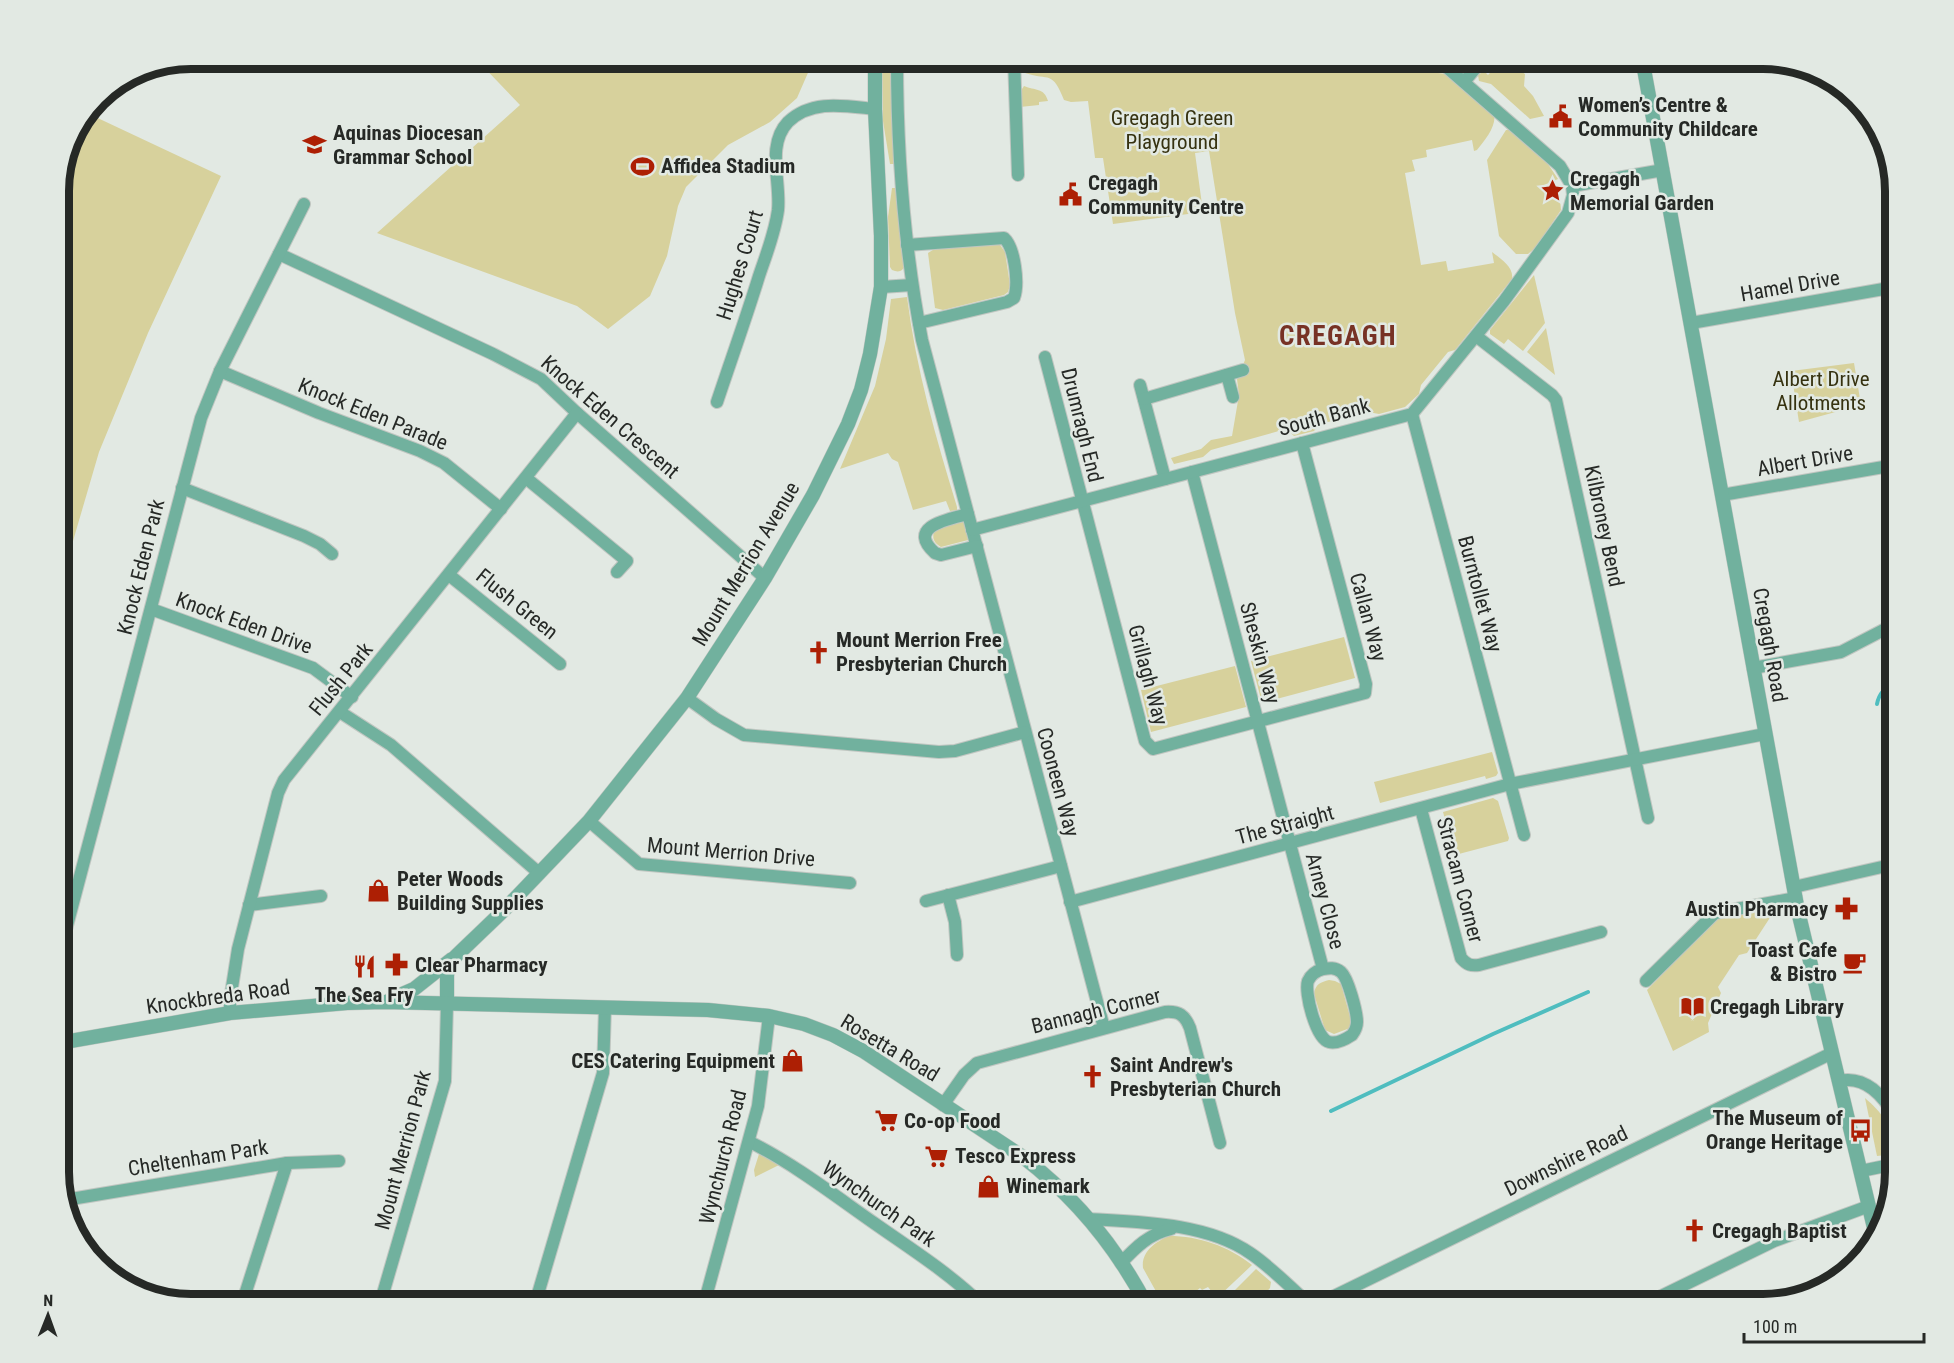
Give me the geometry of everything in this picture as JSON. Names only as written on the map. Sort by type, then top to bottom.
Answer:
[{"type":"street","name":"Mount Merrion Avenue","points":[[447,1004],[447,975],[449,966],[456,956],[504,910],[589,820],[687,698],[765,578],[813,495],[848,424],[861,390],[870,354],[881,287],[875,69]]},
{"type":"street","points":[[897,69],[907,245],[1004,238],[1012,250],[1017,289],[1014,298],[1007,302],[919,323]]},
{"type":"street","points":[[1014,69],[1018,176]]},
{"type":"street","points":[[1412,414],[1476,336],[1568,213],[1573,195],[1572,186],[1560,166],[1449,69]]},
{"type":"street","points":[[1464,82],[1475,69]]},
{"type":"street","name":"Cregagh Road","points":[[1644,69],[1795,893],[1873,1223]]},
{"type":"street","name":"Hughes Court","points":[[717,402],[774,229],[778,195],[776,152],[780,133],[787,123],[811,108],[837,105],[875,110]]},
{"type":"street","points":[[1572,186],[1663,170]]},
{"type":"street","name":"Knock Eden Park","points":[[69,918],[201,418],[220,371],[304,204]]},
{"type":"street","name":"Cooneen Way","points":[[907,245],[912,285],[928,365],[1104,1028]]},
{"type":"street","name":"Knock Eden Crescent","points":[[279,254],[541,379],[765,578]]},
{"type":"street","points":[[881,287],[912,285]]},
{"type":"street","name":"Hamel Drive","points":[[1691,323],[1885,289]]},
{"type":"street","name":"Kilbroney Bend","points":[[1476,336],[1556,400],[1635,759]]},
{"type":"street","name":"Drumragh End","points":[[1045,357],[1082,501]]},
{"type":"street","points":[[1144,399],[1243,370]]},
{"type":"street","name":"Knock Eden Parade","points":[[220,371],[319,413],[420,451],[444,463],[501,509]]},
{"type":"street","points":[[1227,375],[1233,397]]},
{"type":"street","points":[[1140,385],[1165,479]]},
{"type":"street","name":"Flush Park","points":[[230,1013],[238,949],[278,793],[284,780],[578,413]]},
{"type":"street","name":"South Bank","points":[[972,530],[1412,414]]},
{"type":"street","name":"Burntollet Way","points":[[1412,414],[1510,784]]},
{"type":"street","name":"Callan Way","points":[[1258,722],[1361,695],[1367,689],[1302,443]]},
{"type":"street","name":"Albert Drive","points":[[1722,495],[1885,467]]},
{"type":"street","name":"Sheskin Way","points":[[1192,472],[1290,844]]},
{"type":"street","points":[[526,478],[627,561],[617,572]]},
{"type":"street","points":[[182,488],[304,536],[320,544],[332,554]]},
{"type":"street","name":"Grillagh Way","points":[[1082,501],[1148,747],[1159,749],[1258,722]]},
{"type":"street","points":[[968,514],[928,528],[927,543],[935,554],[941,555],[976,546]]},
{"type":"street","name":"Flush Green","points":[[449,575],[560,664]]},
{"type":"street","name":"Knock Eden Drive","points":[[151,609],[313,668],[352,696]]},
{"type":"street","points":[[1753,668],[1842,652],[1885,630]]},
{"type":"street","points":[[687,698],[716,719],[744,735],[939,752],[955,751],[1025,732]]},
{"type":"street","points":[[339,712],[391,745],[538,873]]},
{"type":"street","name":"The Straight","points":[[1070,902],[1510,784],[1765,734]]},
{"type":"street","points":[[1635,759],[1648,818]]},
{"type":"street","points":[[1510,784],[1524,836]]},
{"type":"street","name":"Stracam Corner","points":[[1420,809],[1461,958],[1465,963],[1471,966],[1479,965],[1601,932]]},
{"type":"street","name":"Mount Merrion Drive","points":[[589,820],[639,864],[850,883]]},
{"type":"street","name":"Arney Close","points":[[1290,844],[1323,969]]},
{"type":"street","points":[[926,901],[1060,866]]},
{"type":"street","points":[[1646,981],[1715,914],[1885,867]]},
{"type":"street","points":[[948,895],[955,922],[957,955]]},
{"type":"street","points":[[249,904],[321,896]]},
{"type":"street","points":[[384,1002],[414,989],[456,956]]},
{"type":"street","name":"Arney Close","points":[[1332,968],[1340,971],[1347,978],[1356,1016],[1357,1023],[1352,1035],[1335,1042],[1328,1042],[1322,1038],[1317,1029],[1307,990],[1308,980],[1314,973],[1323,969],[1332,968]]},
{"type":"street","name":"Knockbreda Road","points":[[69,1041],[230,1013],[384,1002]]},
{"type":"street","name":"Rosetta Road","points":[[384,1002],[708,1010],[769,1016],[804,1024],[833,1035],[863,1051],[1038,1169],[1089,1219],[1121,1263],[1139,1294]]},
{"type":"street","name":"Mount Merrion Park","points":[[383,1294],[445,1081],[447,1004]]},
{"type":"street","points":[[537,1294],[603,1073],[604,1007]]},
{"type":"street","name":"Bannagh Corner","points":[[944,1105],[964,1075],[977,1063],[1165,1011],[1174,1011],[1182,1014],[1190,1028],[1220,1143]]},
{"type":"street","name":"Wynchurch Road","points":[[707,1294],[750,1142],[758,1106],[769,1016]]},
{"type":"street","name":"Downshire Road","points":[[1340,1294],[1832,1053]]},
{"type":"street","points":[[1839,1081],[1852,1079],[1871,1087],[1885,1102]]},
{"type":"street","name":"Wynchurch Park","points":[[750,1142],[848,1205],[942,1271],[968,1294]]},
{"type":"street","name":"Cheltenham Park","points":[[72,1199],[287,1163],[339,1161]]},
{"type":"street","points":[[245,1294],[287,1163]]},
{"type":"street","points":[[1861,1171],[1885,1166]]},
{"type":"street","points":[[1666,1294],[1774,1241],[1869,1206]]},
{"type":"street","points":[[1089,1219],[1128,1221],[1178,1228],[1232,1242],[1250,1253],[1297,1294]]},
{"type":"street","points":[[1128,1221],[1136,1232],[1138,1245]]},
{"type":"street","points":[[1121,1263],[1149,1236],[1178,1228]]},
{"type":"green space","points":[[486,69],[810,69],[797,98],[770,122],[728,145],[686,187],[678,206],[667,256],[650,296],[608,329],[577,306],[377,233],[520,105]]},
{"type":"green space","points":[[882,69],[893,69],[895,164],[890,164],[883,121]]},
{"type":"green space","name":"Gregagh Green Playground","points":[[1022,69],[1433,69],[1438,73],[1448,74],[1494,113],[1494,123],[1490,133],[1477,150],[1474,151],[1472,140],[1426,150],[1427,157],[1412,160],[1415,171],[1405,173],[1421,265],[1446,261],[1448,271],[1494,263],[1492,252],[1509,267],[1512,279],[1455,350],[1448,352],[1421,385],[1419,394],[1405,407],[1379,414],[1368,412],[1320,424],[1314,431],[1294,436],[1286,429],[1211,450],[1203,457],[1174,464],[1171,458],[1201,449],[1211,440],[1232,436],[1239,395],[1237,379],[1245,360],[1235,313],[1209,151],[1195,153],[1203,212],[1113,224],[1103,158],[1095,158],[1088,101],[1064,100],[1053,80],[1025,73]]},
{"type":"green space","points":[[1494,69],[1518,69],[1525,74],[1524,86],[1533,96],[1544,116],[1530,119],[1491,84],[1479,81],[1478,75],[1484,71],[1488,75]]},
{"type":"green space","points":[[1024,86],[1042,91],[1048,101],[1039,102],[1039,105],[1020,107],[1020,92]]},
{"type":"green space","points":[[94,116],[221,176],[148,333],[99,452],[69,555],[69,183],[78,145]]},
{"type":"green space","points":[[1506,130],[1513,130],[1546,161],[1558,179],[1544,185],[1545,198],[1560,199],[1561,210],[1536,247],[1528,254],[1516,254],[1499,236],[1487,160]]},
{"type":"green space","points":[[892,188],[896,188],[905,265],[899,271],[892,270],[890,267],[888,217]]},
{"type":"green space","points":[[994,243],[1000,245],[1005,252],[1010,285],[1008,292],[1004,295],[943,310],[935,308],[928,253],[936,248]]},
{"type":"green space","points":[[1534,275],[1545,323],[1523,351],[1508,339],[1504,344],[1490,334],[1490,330]]},
{"type":"green space","points":[[907,297],[921,377],[957,510],[950,511],[946,501],[913,510],[898,462],[888,453],[840,469],[875,386],[886,339],[891,299]]},
{"type":"green space","points":[[1546,328],[1555,375],[1527,352]]},
{"type":"green space","name":"Albert Drive Allotments","points":[[1854,363],[1861,405],[1799,422],[1791,371]]},
{"type":"green space","points":[[963,521],[966,523],[968,540],[941,547],[934,541],[933,535],[937,526]]},
{"type":"green space","points":[[1344,637],[1355,678],[1262,703],[1251,661]]},
{"type":"green space","points":[[1235,666],[1246,707],[1151,732],[1141,690]]},
{"type":"green space","points":[[1492,752],[1498,773],[1496,776],[1486,779],[1485,776],[1380,803],[1374,782]]},
{"type":"green space","points":[[1493,798],[1498,801],[1508,841],[1455,855],[1443,812]]},
{"type":"green space","points":[[1764,907],[1773,913],[1747,953],[1739,955],[1718,987],[1721,993],[1708,1023],[1709,1032],[1673,1051],[1647,990],[1717,918]]},
{"type":"green space","points":[[1329,980],[1341,984],[1351,1020],[1350,1028],[1334,1034],[1325,1030],[1314,994],[1319,984]]},
{"type":"green space","points":[[1865,1098],[1885,1120],[1885,1155],[1877,1156]]},
{"type":"green space","points":[[759,1154],[763,1154],[779,1165],[755,1177],[754,1170]]},
{"type":"green space","points":[[1169,1236],[1202,1240],[1233,1252],[1252,1265],[1221,1294],[1214,1294],[1208,1287],[1202,1290],[1200,1288],[1192,1294],[1157,1294],[1143,1268],[1143,1262],[1150,1248]]},
{"type":"green space","points":[[1256,1269],[1271,1282],[1270,1288],[1265,1294],[1231,1294]]},
{"type":"waterway","points":[[1877,704],[1885,689]]},
{"type":"waterway","points":[[1331,1111],[1493,1034],[1588,992]]},
{"type":"place","name":"Women’s Centre & Community Childcare","points":[[1560,117]]},
{"type":"place","name":"Aquinas Diocesan Grammar School","points":[[315,145]]},
{"type":"place","name":"Affidea Stadium","points":[[643,166]]},
{"type":"place","name":"Cregagh Memorial Garden","points":[[1552,191]]},
{"type":"place","name":"Cregagh Community Centre","points":[[1070,195]]},
{"type":"place","name":"Mount Merrion Free Presbyterian Church","points":[[818,652]]},
{"type":"place","name":"Peter Woods Building Supplies","points":[[379,891]]},
{"type":"place","name":"Austin Pharmacy","points":[[1846,909]]},
{"type":"place","name":"Toast Cafe & Bistro","points":[[1855,962]]},
{"type":"place","name":"Clear Pharmacy","points":[[397,965]]},
{"type":"place","name":"The Sea Fry","points":[[364,967]]},
{"type":"place","name":"Cregagh Library","points":[[1692,1007]]},
{"type":"place","name":"CES Catering Equipment","points":[[793,1061]]},
{"type":"place","name":"Saint Andrew's Presbyterian Church","points":[[1092,1077]]},
{"type":"place","name":"Co-op Food","points":[[886,1121]]},
{"type":"place","name":"The Museum of Orange Heritage","points":[[1861,1130]]},
{"type":"place","name":"Tesco Express","points":[[937,1156]]},
{"type":"place","name":"Winemark","points":[[988,1186]]},
{"type":"place","name":"Cregagh Baptist","points":[[1694,1231]]},
{"type":"district","name":"CREGAGH","points":[[1338,336]]}]
